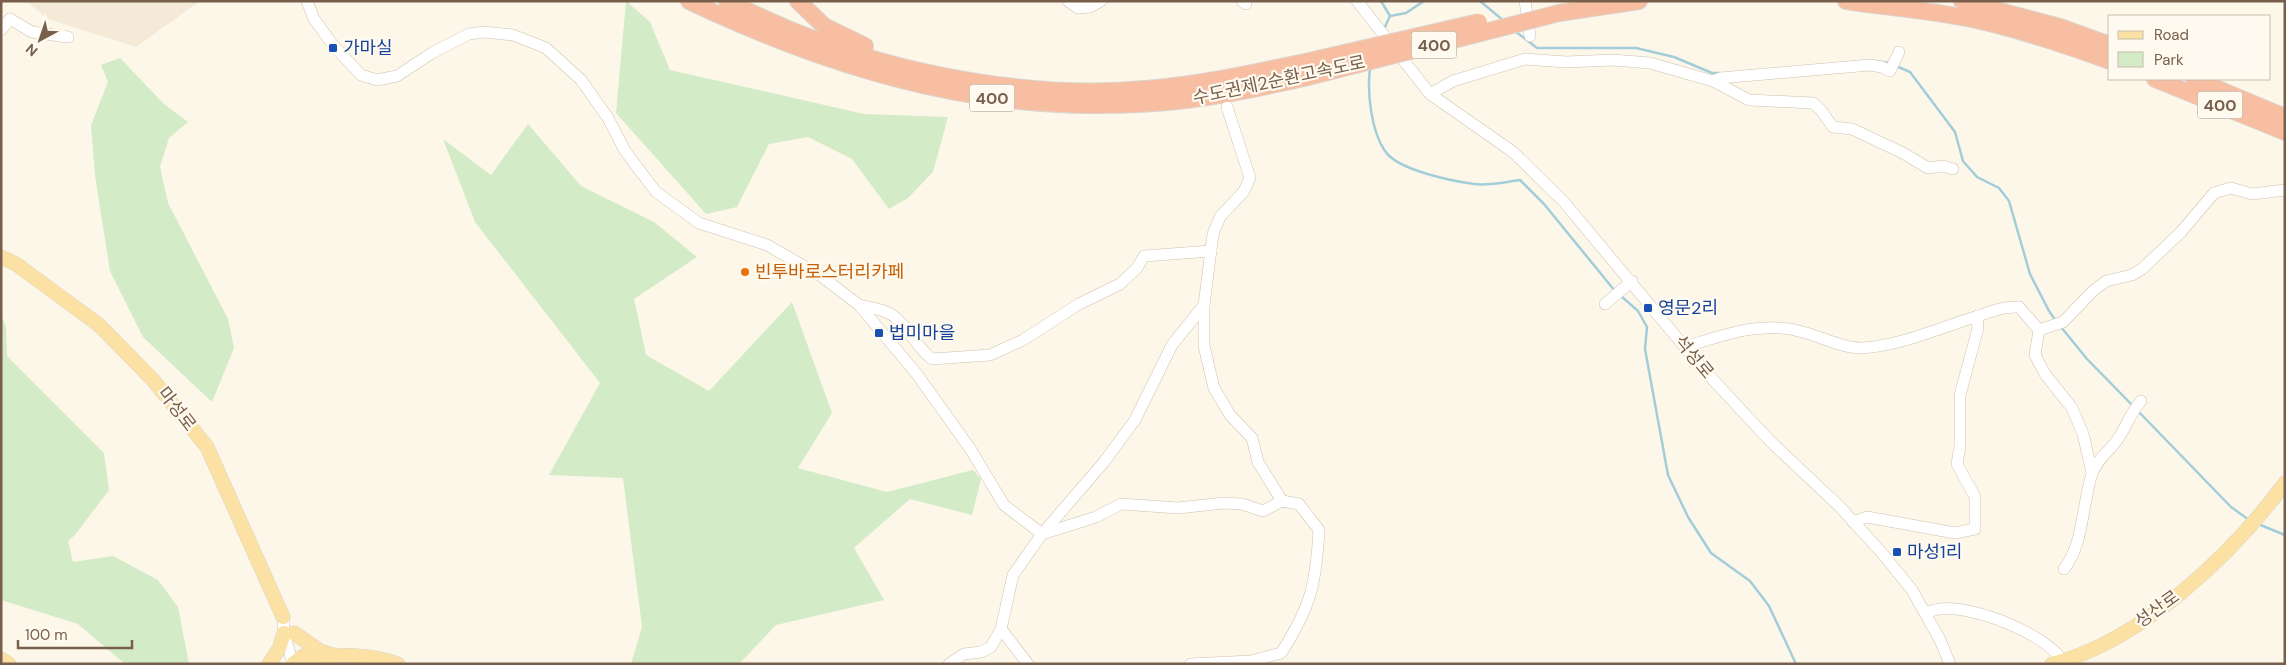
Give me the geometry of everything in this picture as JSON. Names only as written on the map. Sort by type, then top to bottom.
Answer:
[{"type":"highway","name":"수도권제2순환고속도로","points":[[689,1],[778,40],[846,66],[918,86],[999,99],[1091,106],[1151,103],[1214,96],[1307,69],[1561,6],[1638,1]]},
{"type":"highway","name":"수도권제2순환고속도로","points":[[727,1],[803,36],[904,68],[969,81],[1028,87],[1120,90],[1214,81],[1307,69]]},
{"type":"highway","points":[[798,1],[824,26],[840,36],[891,57],[904,68]]},
{"type":"highway","points":[[1846,1],[1922,10],[1988,22],[2023,31],[2108,60]]},
{"type":"highway","points":[[1962,1],[2051,25],[2108,44]]},
{"type":"highway","name":"400","points":[[2157,80],[2285,132]]},
{"type":"highway","name":"400","points":[[2196,80],[2285,118]]},
{"type":"main road","name":"마성로","points":[[1,257],[16,264],[99,325],[153,380],[207,447],[283,617]]},
{"type":"main road","name":"성산로","points":[[2060,663],[2126,632],[2195,582],[2246,531],[2285,483]]},
{"type":"main road","points":[[269,664],[289,633],[320,650],[336,656]]},
{"type":"main road","points":[[293,664],[299,657],[314,660],[336,656],[372,657],[398,664]]},
{"type":"main road","points":[[1,659],[9,664]]},
{"type":"street","points":[[307,1],[314,18],[333,45],[361,75],[376,80],[397,76],[432,53],[469,34],[484,32],[513,35],[546,48],[581,80],[608,118],[625,150],[656,192],[699,223],[767,245],[821,276],[859,305],[927,388],[971,450],[1004,505],[1042,534]]},
{"type":"street","points":[[1068,1],[1078,8],[1090,6],[1101,1]]},
{"type":"street","name":"석성로","points":[[1357,1],[1430,94],[1513,152],[1564,202],[1685,347],[1770,441],[1853,522],[1912,590],[1940,640],[1950,664]]},
{"type":"street","points":[[1525,1],[1530,36]]},
{"type":"street","points":[[1,30],[10,19],[32,32],[68,37]]},
{"type":"street","points":[[1430,94],[1453,82],[1525,59],[1566,62],[1613,60],[1650,63],[1713,81],[1749,100],[1813,103],[1820,109],[1833,127],[1852,129],[1903,153],[1928,168],[1943,166],[1952,169]]},
{"type":"street","points":[[1713,81],[1720,78],[1870,65],[1882,67],[1890,71],[1896,59]]},
{"type":"street","points":[[1227,107],[1250,178],[1244,191],[1228,205],[1220,217],[1213,234],[1204,305],[1204,346],[1214,388],[1230,415],[1252,438],[1258,462],[1282,501]]},
{"type":"street","points":[[2044,328],[2063,322],[2093,291],[2106,281],[2132,275],[2142,269],[2181,232],[2214,193],[2231,188],[2252,194],[2285,190]]},
{"type":"street","points":[[859,305],[883,310],[896,317],[922,352],[932,359],[990,355],[1022,340],[1078,304],[1120,284],[1137,268],[1144,256],[1211,251]]},
{"type":"street","points":[[1605,304],[1632,282]]},
{"type":"street","points":[[949,664],[964,654],[982,652],[990,647],[1002,629],[1013,575],[1042,534],[1104,462],[1135,420],[1172,346],[1204,305]]},
{"type":"street","points":[[1685,347],[1737,330],[1767,326],[1802,332],[1838,344],[1861,348],[1901,341],[2009,306],[2019,307],[2044,328]]},
{"type":"street","points":[[1853,522],[1867,516],[1956,533],[1975,529],[1975,497],[1957,464],[1960,438],[1960,395],[1978,328],[1977,316]]},
{"type":"street","points":[[2044,328],[2035,355],[2045,374],[2072,408],[2086,442],[2092,472]]},
{"type":"street","points":[[2064,569],[2071,557],[2084,518],[2092,472],[2097,463],[2117,440],[2137,406]]},
{"type":"street","points":[[1042,534],[1096,517],[1121,504],[1178,508],[1233,503],[1263,511],[1282,501],[1298,504],[1319,530],[1316,575],[1308,604],[1281,659],[1191,664]]},
{"type":"street","points":[[1925,613],[1939,609],[1965,610],[2001,620],[2043,643],[2060,663]]},
{"type":"street","points":[[283,617],[289,633],[293,664]]},
{"type":"street","points":[[1002,629],[1028,664]]},
{"type":"street","points":[[289,633],[314,660]]},
{"type":"shaded area","points":[[26,1],[200,1],[136,47],[48,19]]},
{"type":"green space","points":[[626,1],[650,22],[670,70],[864,114],[948,117],[933,172],[908,198],[889,209],[852,159],[808,137],[769,144],[737,207],[706,214],[616,113]]},
{"type":"green space","points":[[120,58],[164,104],[188,122],[169,138],[160,167],[168,203],[228,319],[234,348],[212,402],[143,337],[110,271],[95,176],[91,125],[108,82],[101,65]]},
{"type":"green space","points":[[528,124],[581,186],[654,222],[697,257],[634,299],[646,355],[709,391],[792,302],[832,413],[798,468],[887,492],[973,470],[981,479],[972,515],[910,499],[854,548],[884,600],[776,625],[739,664],[631,664],[642,627],[623,478],[549,475],[600,383],[475,222],[443,139],[491,175]]},
{"type":"green space","points":[[1,314],[6,327],[7,356],[104,453],[109,490],[75,535],[68,541],[73,562],[113,556],[158,580],[178,607],[189,664],[125,664],[78,624],[1,600]]},
{"type":"waterway","points":[[1381,1],[1390,16],[1384,29]]},
{"type":"waterway","points":[[1390,16],[1406,13],[1424,1]]},
{"type":"waterway","points":[[1480,1],[1504,21]]},
{"type":"waterway","points":[[1515,31],[1537,48],[1636,48],[1674,57],[1712,73],[1720,73]]},
{"type":"waterway","points":[[1875,61],[1889,63]]},
{"type":"waterway","points":[[1896,66],[1910,72],[1955,132],[1963,161],[1977,177],[1999,188],[2009,201],[2030,274],[2056,321]]},
{"type":"waterway","points":[[1370,69],[1369,89],[1373,122],[1380,143],[1391,158],[1426,174],[1474,184],[1497,184],[1520,180],[1544,204],[1615,291]]},
{"type":"waterway","points":[[1621,296],[1638,311],[1647,327],[1645,349],[1668,475],[1688,517],[1711,553],[1750,581],[1769,606],[1796,664]]},
{"type":"waterway","points":[[2061,327],[2087,359],[2133,406]]},
{"type":"waterway","points":[[2137,410],[2231,507],[2249,520]]},
{"type":"waterway","points":[[2258,524],[2285,535]]},
{"type":"place","name":"가마실","points":[[333,48]]},
{"type":"place","name":"빈투바로스터리카페","points":[[745,272]]},
{"type":"place","name":"영문2리","points":[[1648,308]]},
{"type":"place","name":"법미마을","points":[[879,333]]},
{"type":"place","name":"마성1리","points":[[1897,552]]}]
